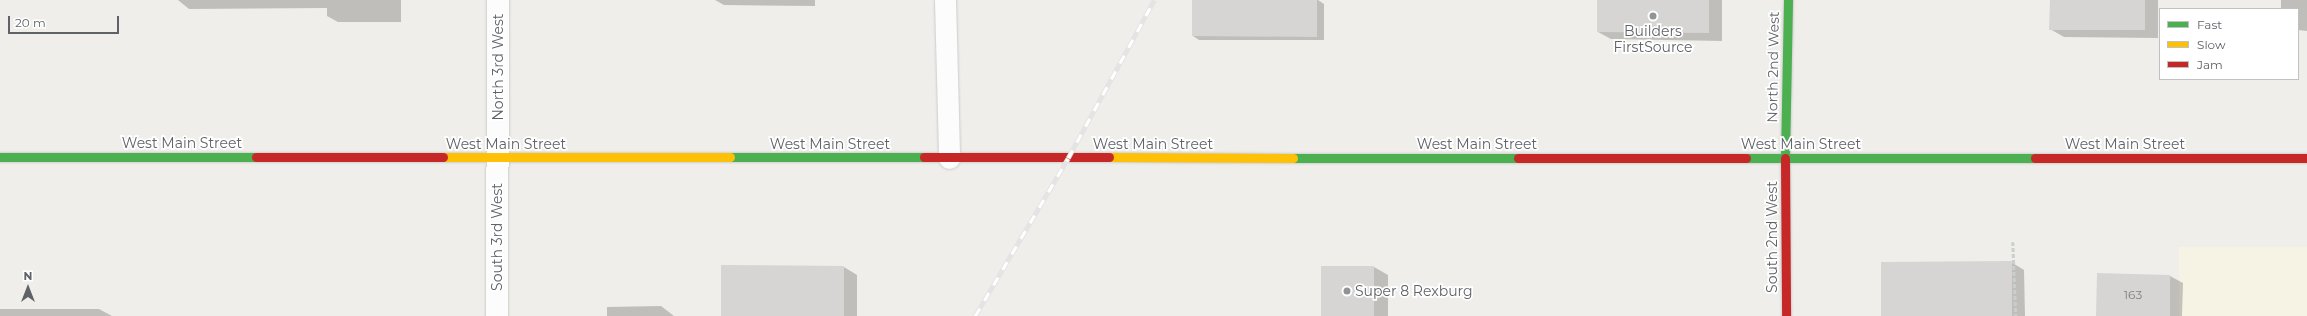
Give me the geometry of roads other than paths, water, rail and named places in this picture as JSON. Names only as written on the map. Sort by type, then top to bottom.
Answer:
[{"type":"main road","name":"North 2nd West","points":[[1785,158],[1788,0]]},
{"type":"main road","name":"West Main Street","points":[[0,157],[2307,158]]},
{"type":"main road","name":"South 2nd West","points":[[1785,158],[1786,316]]},
{"type":"street","name":"North 3rd West","points":[[497,158],[498,0]]},
{"type":"street","name":"South 3rd West","points":[[497,158],[497,316]]},
{"type":"lane","points":[[945,0],[949,158]]},
{"type":"railway","points":[[975,316],[1068,158],[1154,0]]},
{"type":"place","name":"Builders FirstSource","points":[[1653,16]]},
{"type":"place","name":"Super 8 Rexburg","points":[[1347,291]]}]
